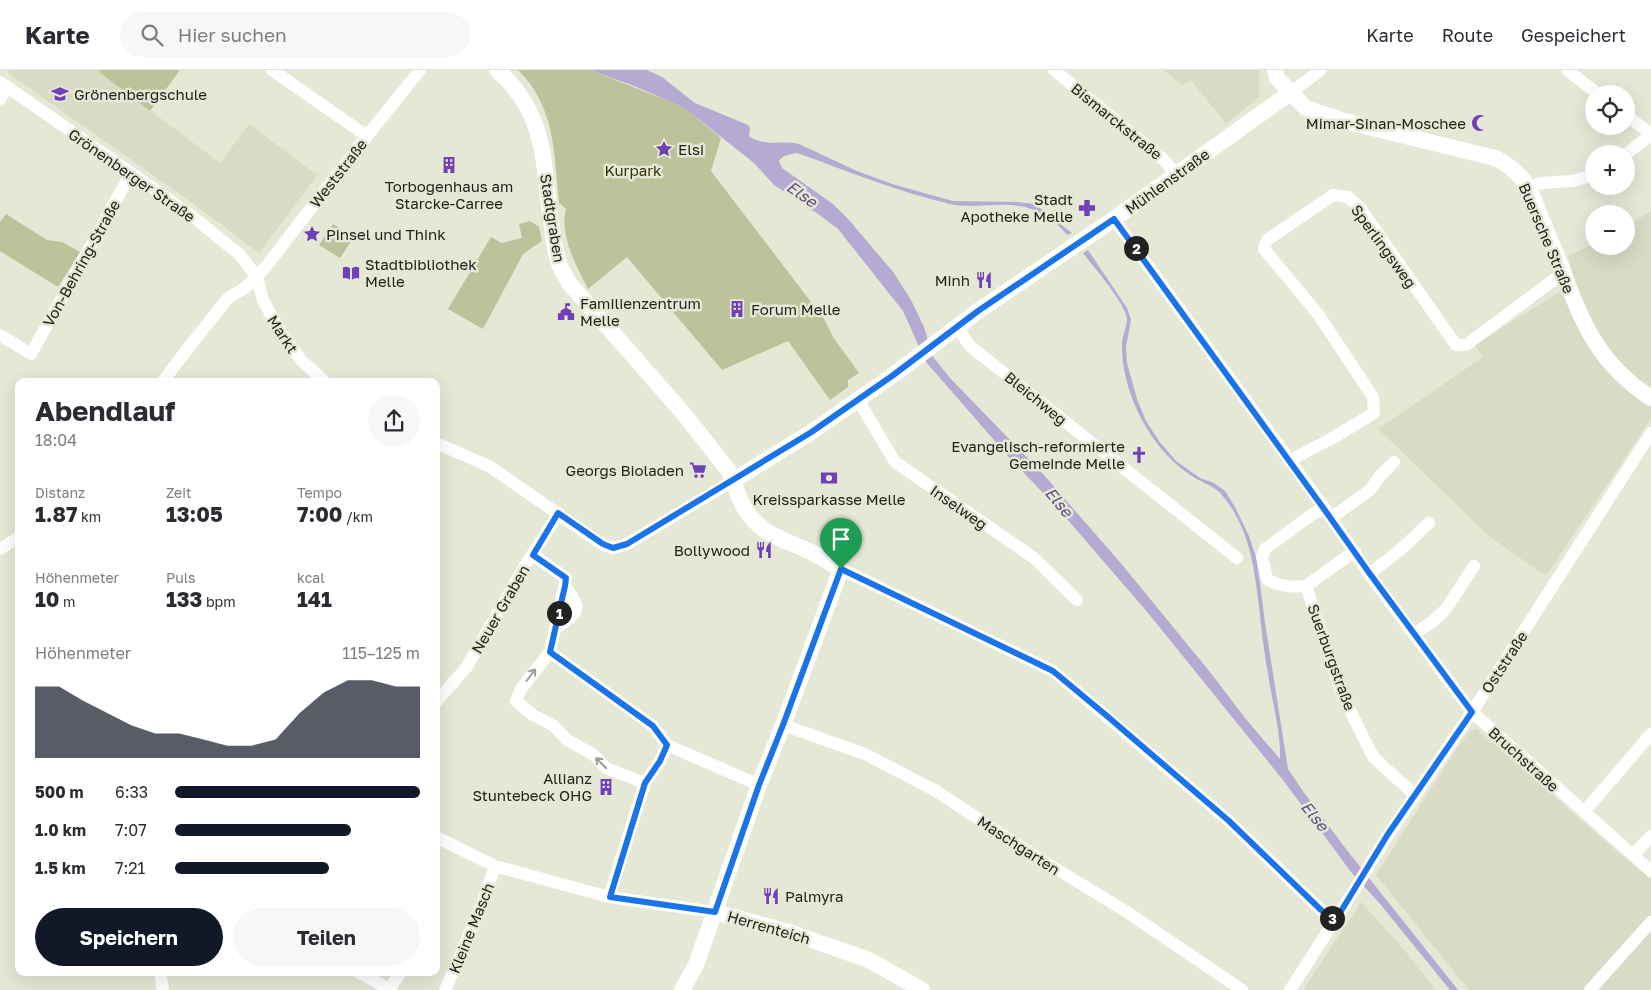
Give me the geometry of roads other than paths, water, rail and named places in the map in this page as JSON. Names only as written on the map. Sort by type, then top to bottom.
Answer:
[{"type":"street","points":[[272,70],[367,136]]},
{"type":"street","name":"Weststraße","points":[[165,378],[228,298],[245,288],[257,277],[420,70]]},
{"type":"street","name":"Stadtgraben","points":[[497,70],[516,89],[526,103],[538,131],[545,165],[555,248],[560,266],[569,283],[678,406],[731,475],[743,506],[753,520],[781,540],[810,552],[841,569]]},
{"type":"street","name":"Bismarckstraße","points":[[1054,70],[1165,161],[1176,176]]},
{"type":"street","name":"Buersche Straße","points":[[1275,70],[1277,78],[1306,108],[1344,121],[1495,158],[1509,165],[1521,176],[1529,188],[1580,315],[1595,343],[1623,377],[1635,388],[1651,398]]},
{"type":"street","points":[[1290,92],[1321,70]]},
{"type":"street","points":[[1567,70],[1586,85]]},
{"type":"street","points":[[0,99],[4,85]]},
{"type":"street","name":"Grönenberger Straße","points":[[4,85],[197,220],[240,255],[257,277]]},
{"type":"street","name":"Mühlenstraße","points":[[440,445],[489,466],[603,544],[613,548],[627,544],[731,475],[810,433],[858,400],[937,340],[1176,176],[1290,92]]},
{"type":"street","points":[[1635,122],[1651,135],[1635,147]]},
{"type":"street","name":"Von-Behring-Straße","points":[[0,335],[31,354],[131,173]]},
{"type":"street","points":[[1529,188],[1540,183],[1572,181],[1585,177]]},
{"type":"street","name":"Sperlingsweg","points":[[1289,461],[1374,413],[1374,397],[1318,314],[1264,248],[1268,240],[1333,195],[1348,196],[1360,208],[1456,345],[1466,345],[1563,273]]},
{"type":"street","name":"Bruchstraße","points":[[1114,219],[1472,712],[1651,871]]},
{"type":"street","name":"Markt","points":[[257,277],[263,300],[280,331],[301,360],[321,378]]},
{"type":"street","name":"Bleichweg","points":[[957,326],[969,345],[975,350],[1237,558]]},
{"type":"street","name":"Inselweg","points":[[858,400],[895,462],[1034,558],[1078,600]]},
{"type":"street","name":"Oststraße","points":[[1290,990],[1388,834],[1472,712],[1651,433]]},
{"type":"street","points":[[1306,586],[1280,586],[1267,579],[1262,557],[1265,549],[1314,513],[1328,513],[1370,490],[1380,476],[1394,462]]},
{"type":"street","name":"Neuer Graben","points":[[440,697],[466,668],[558,513]]},
{"type":"street","points":[[1370,574],[1399,551],[1429,523]]},
{"type":"street","points":[[0,548],[15,539]]},
{"type":"street","name":"Suerburgstraße","points":[[1355,552],[1306,586],[1340,689],[1374,758],[1416,795]]},
{"type":"street","points":[[530,560],[566,578],[550,652],[521,689],[516,702],[533,715],[554,726],[566,740],[594,755],[606,768],[645,783]]},
{"type":"street","points":[[1414,634],[1432,622],[1446,608],[1474,566]]},
{"type":"street","points":[[682,990],[696,965],[759,785],[841,569],[1053,671],[1229,821],[1321,910],[1335,921]]},
{"type":"street","points":[[550,652],[653,726],[667,745],[759,785]]},
{"type":"street","name":"Maschgarten","points":[[783,725],[865,754],[936,791],[1026,851],[1127,912],[1242,990]]},
{"type":"street","points":[[1584,812],[1651,734]]},
{"type":"street","points":[[610,897],[645,783],[660,761],[667,745]]},
{"type":"street","points":[[1633,855],[1651,836]]},
{"type":"street","name":"Herrenteich","points":[[440,839],[495,866],[610,897],[715,912],[789,932],[861,956],[922,990]]},
{"type":"street","name":"Kleine Masch","points":[[445,990],[482,904],[495,866]]},
{"type":"street","points":[[1590,990],[1651,922]]},
{"type":"street","points":[[161,976],[163,990]]},
{"type":"street","points":[[365,976],[390,989],[399,976]]},
{"type":"water","name":"Else","points":[[590,70],[647,70],[662,77],[695,103],[748,125],[750,128],[749,136],[760,141],[799,144],[857,171],[892,184],[953,201],[1035,204],[1072,233],[1067,235],[1048,217],[1025,207],[1014,205],[960,206],[950,204],[892,187],[797,153],[789,154],[779,161],[782,168],[833,204],[894,273],[911,300],[924,327],[933,357],[951,379],[1043,474],[1119,561],[1280,759],[1278,727],[1265,657],[1255,576],[1244,533],[1238,519],[1221,494],[1198,480],[1172,460],[1158,445],[1142,420],[1131,395],[1122,357],[1123,337],[1127,322],[1125,312],[1115,295],[1083,253],[1088,250],[1127,308],[1131,320],[1126,347],[1127,363],[1137,399],[1146,421],[1159,441],[1176,461],[1200,478],[1214,483],[1225,491],[1249,536],[1256,557],[1288,769],[1346,849],[1458,990],[1450,990],[1381,905],[1351,872],[1283,780],[1148,613],[1061,512],[1007,455],[926,362],[903,311],[838,229],[774,185],[754,163],[687,110],[634,86]]},
{"type":"place","name":"Grönenbergschule","points":[[60,94]]},
{"type":"place","name":"Mimar-Sinan-Moschee","points":[[1480,123]]},
{"type":"place","name":"Elsi","points":[[664,149]]},
{"type":"place","name":"Torbogenhaus am Starcke-Carree","points":[[449,165]]},
{"type":"place","name":"Stadt Apotheke Melle","points":[[1087,208]]},
{"type":"place","name":"Pinsel und Think","points":[[312,234]]},
{"type":"place","name":"Stadtbibliothek Melle","points":[[351,273]]},
{"type":"place","name":"Minh","points":[[984,280]]},
{"type":"place","name":"Forum Melle","points":[[737,309]]},
{"type":"place","name":"Familienzentrum Melle","points":[[566,312]]},
{"type":"place","name":"Evangelisch-reformierte Gemeinde Melle","points":[[1139,455]]},
{"type":"place","name":"Georgs Bioladen","points":[[698,470]]},
{"type":"place","name":"Kreissparkasse Melle","points":[[829,478]]},
{"type":"place","name":"Bollywood","points":[[764,550]]},
{"type":"place","name":"Allianz Stuntebeck OHG","points":[[606,787]]},
{"type":"place","name":"Palmyra","points":[[771,896]]},
{"type":"park label","name":"Kurpark","points":[[633,170]]}]
